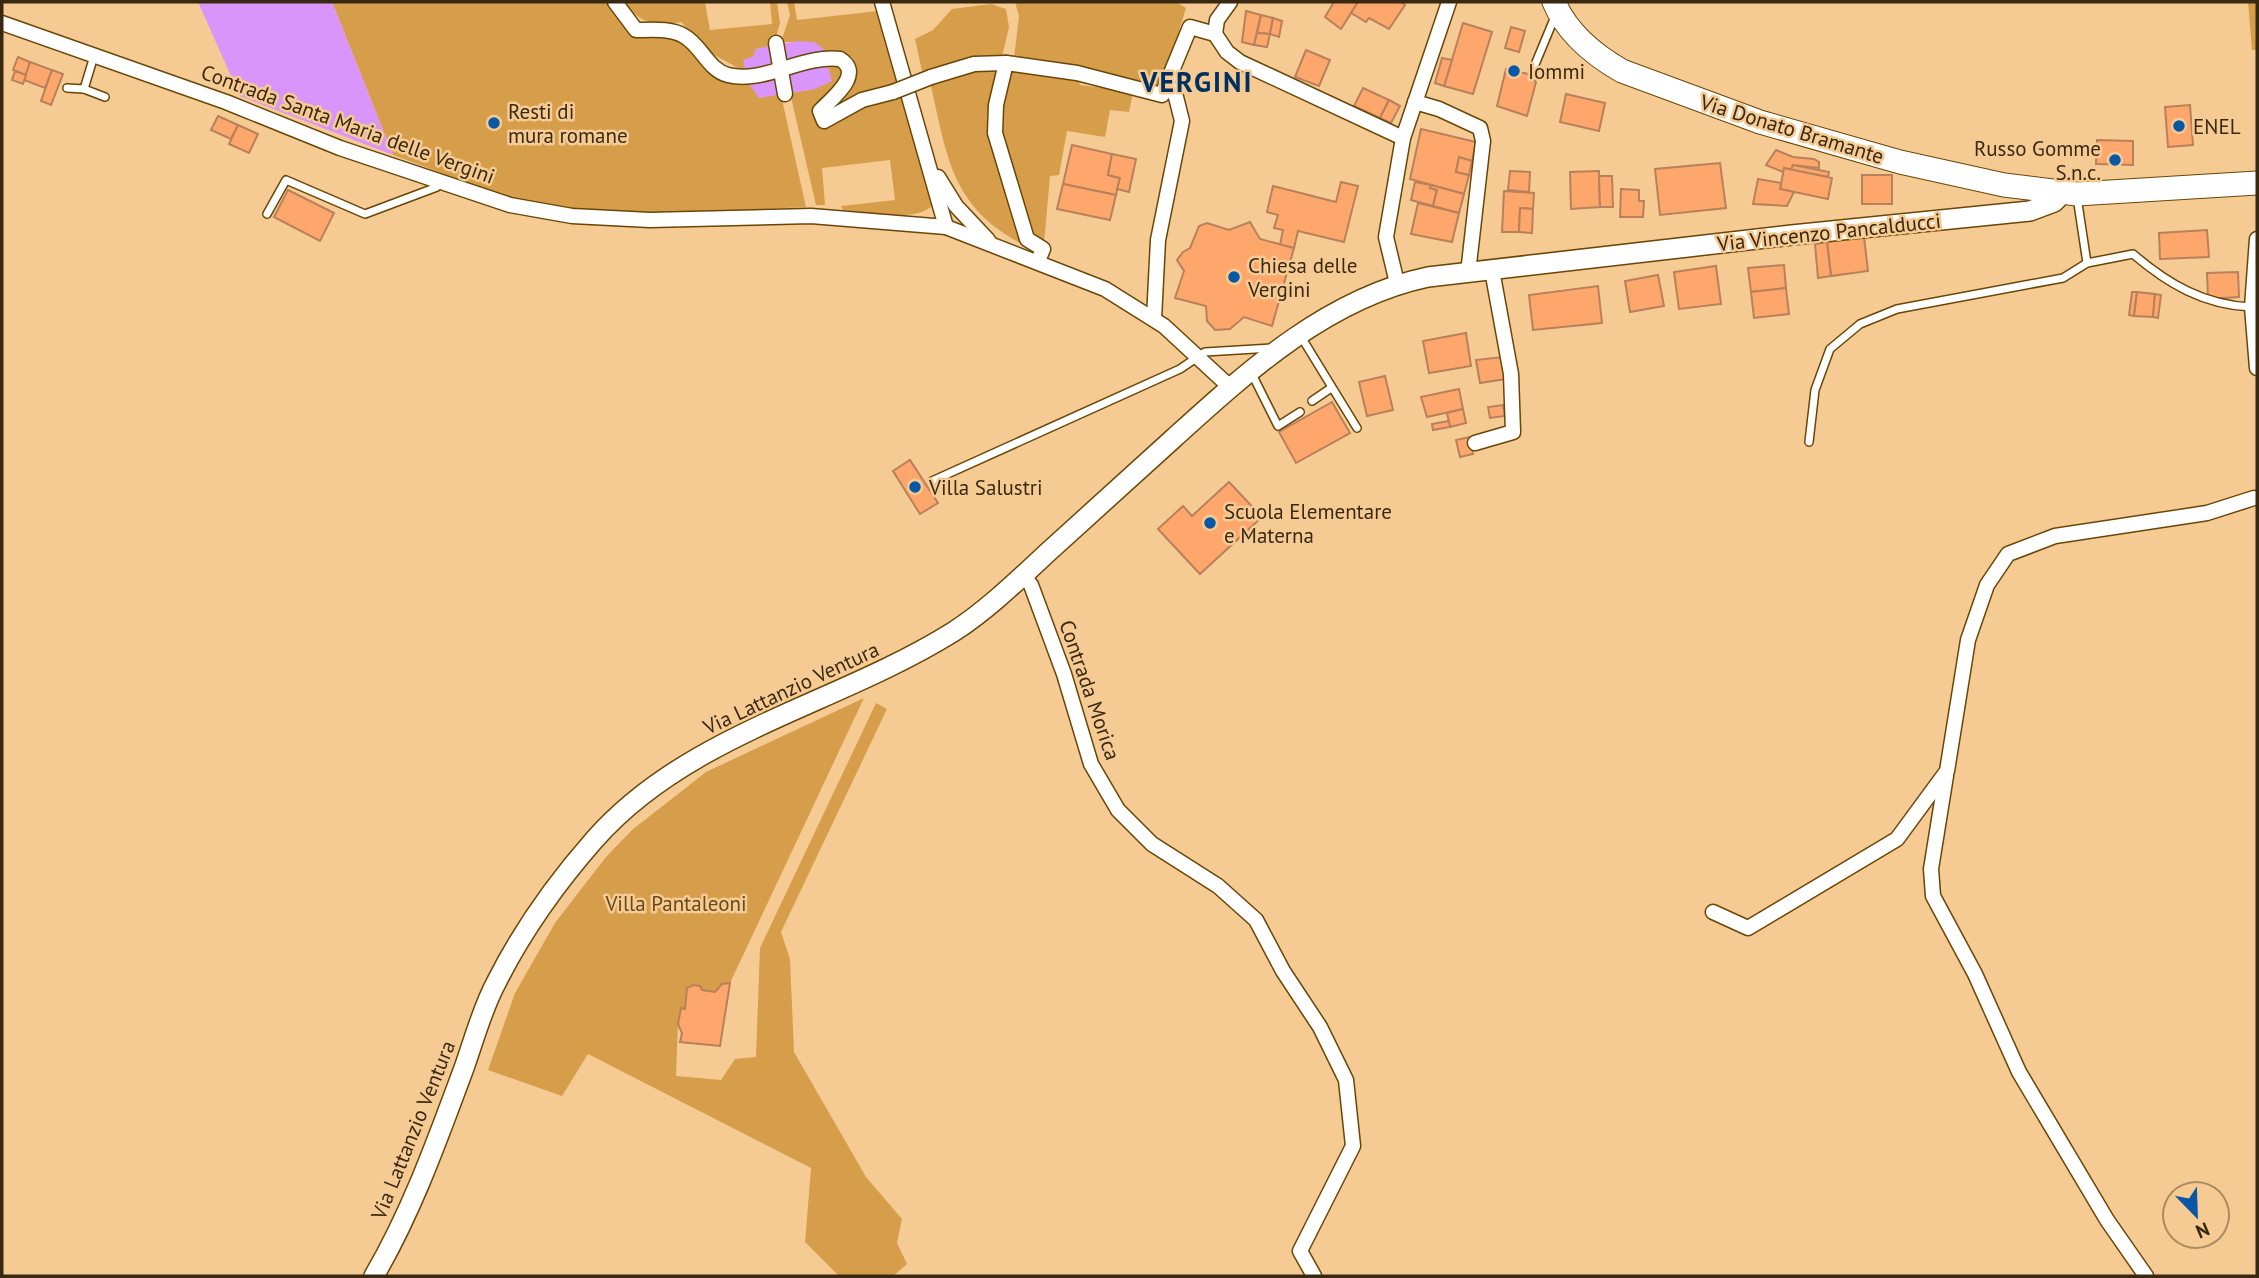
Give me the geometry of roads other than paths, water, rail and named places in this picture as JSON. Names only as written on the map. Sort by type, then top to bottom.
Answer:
[{"type":"main road","name":"Via Donato Bramante","points":[[1556,6],[1572,33],[1602,60],[1622,71],[1678,93],[1760,122],[1900,162],[1992,183],[2070,193]]},
{"type":"main road","name":"Via Vincenzo Pancalducci","points":[[1397,284],[1492,270],[1792,235],[2030,211],[2070,193],[2257,183]]},
{"type":"main road","name":"Via Lattanzio Ventura","points":[[374,1276],[430,1158],[495,984],[540,912],[596,838],[655,786],[710,749],[876,676],[956,630],[1023,575],[1230,387],[1300,334],[1346,306],[1397,284]]},
{"type":"street","points":[[615,2],[636,30],[671,31],[685,36],[719,72],[746,76],[827,60],[845,62],[849,74],[843,87],[820,111],[824,121],[829,121],[862,100],[974,64],[1006,63],[1164,88],[1176,97],[1182,121],[1158,240],[1154,319]]},
{"type":"street","points":[[882,2],[946,227]]},
{"type":"street","points":[[1215,34],[1217,20],[1230,2]]},
{"type":"street","points":[[1397,284],[1386,237],[1403,138],[1449,2]]},
{"type":"street","name":"Contrada Santa Maria delle Vergini","points":[[2,23],[340,148],[510,205],[572,216],[650,220],[811,216],[946,227],[1105,289],[1154,319],[1198,354],[1230,387]]},
{"type":"street","points":[[1164,88],[1190,27],[1215,34],[1227,52],[1240,62],[1403,138]]},
{"type":"street","points":[[776,43],[785,94]]},
{"type":"street","points":[[1006,63],[996,105],[995,133],[1027,239],[1043,249],[1038,261]]},
{"type":"street","points":[[1415,102],[1439,109],[1480,128],[1483,141],[1468,273]]},
{"type":"street","points":[[929,161],[956,206],[992,243]]},
{"type":"street","points":[[2257,239],[2252,307],[2257,368]]},
{"type":"street","points":[[1475,443],[1513,432],[1511,374],[1492,270]]},
{"type":"street","points":[[2146,1276],[2107,1220],[2025,1083],[1975,974],[1933,896],[1931,869],[1968,640],[1987,585],[2008,554],[2055,536],[2207,513],[2256,496]]},
{"type":"street","name":"Contrada Morica","points":[[1023,575],[1031,585],[1064,674],[1091,764],[1118,810],[1152,844],[1218,886],[1256,920],[1283,971],[1320,1027],[1346,1080],[1353,1146],[1300,1251],[1314,1276]]},
{"type":"street","points":[[1713,912],[1748,928],[1886,846],[1897,839],[1947,771]]},
{"type":"lane","points":[[1534,67],[1556,6]]},
{"type":"lane","points":[[84,89],[94,55]]},
{"type":"lane","points":[[67,88],[84,89],[105,97]]},
{"type":"lane","points":[[267,214],[286,180],[365,214],[437,187],[439,180]]},
{"type":"lane","points":[[2070,193],[2087,263]]},
{"type":"lane","points":[[1809,442],[1815,390],[1830,349],[1860,324],[1897,309],[2063,278],[2087,263],[2133,254],[2161,278],[2205,300],[2252,307]]},
{"type":"lane","points":[[1300,334],[1357,428]]},
{"type":"lane","points":[[932,481],[1180,369],[1198,354],[1214,350],[1283,347]]},
{"type":"lane","points":[[1251,371],[1278,426],[1300,412]]},
{"type":"lane","points":[[1312,401],[1331,388]]},
{"type":"place","name":"Iommi","points":[[1514,71]]},
{"type":"place","name":"Resti di mura romane","points":[[494,123]]},
{"type":"place","name":"ENEL","points":[[2179,126]]},
{"type":"place","name":"Russo Gomme S.n.c.","points":[[2115,160]]},
{"type":"place","name":"Chiesa delle Vergini","points":[[1234,277]]},
{"type":"place","name":"Villa Salustri","points":[[915,487]]},
{"type":"place","name":"Scuola Elementare e Materna","points":[[1210,523]]},
{"type":"district","name":"VERGINI","points":[[1197,81]]},
{"type":"park label","name":"Villa Pantaleoni","points":[[676,903]]}]
